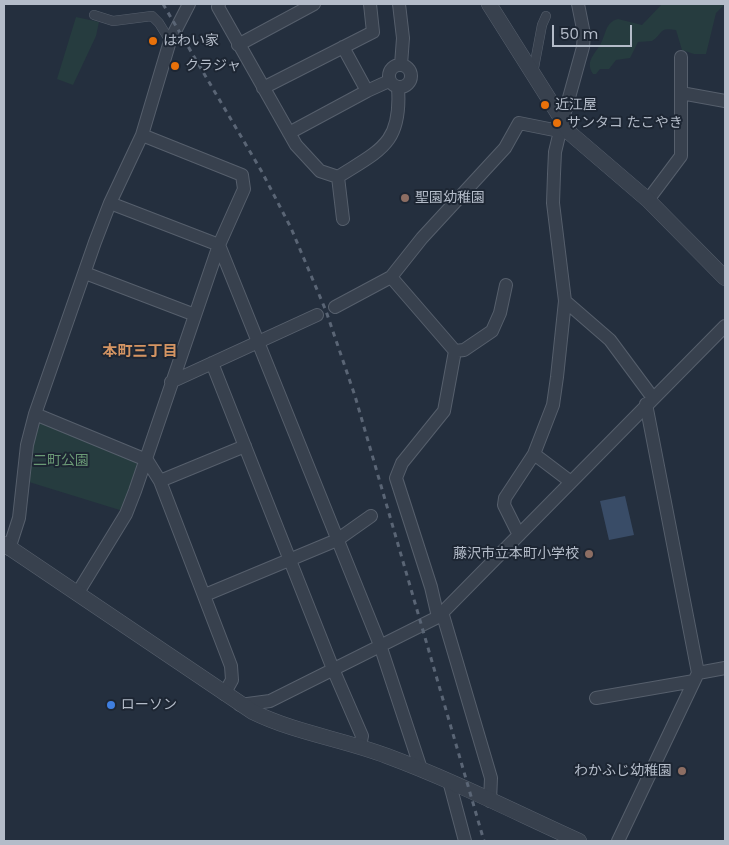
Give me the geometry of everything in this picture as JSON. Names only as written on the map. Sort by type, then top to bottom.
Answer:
[{"type":"street","points":[[189,4],[170,41],[142,135],[110,203],[35,414],[27,445],[19,518],[5,551],[77,594],[240,705],[275,723],[360,746],[421,768],[579,841]]},
{"type":"street","points":[[219,4],[218,7],[238,45],[296,145],[320,171],[338,177]]},
{"type":"street","points":[[238,45],[314,4]]},
{"type":"street","points":[[263,88],[373,32],[370,4]]},
{"type":"street","points":[[399,4],[403,38],[401,65]]},
{"type":"street","points":[[489,4],[533,73],[565,129],[648,200],[725,278]]},
{"type":"street","points":[[519,535],[504,504],[505,498],[534,454],[553,405],[565,301],[553,203],[556,152],[565,129],[583,48],[584,34],[578,4]]},
{"type":"street","points":[[94,16],[113,21],[152,16],[159,23],[170,41]]},
{"type":"street","points":[[533,73],[542,25],[546,16]]},
{"type":"street","points":[[343,48],[367,91]]},
{"type":"street","points":[[648,200],[681,156],[682,57]]},
{"type":"street","points":[[290,133],[367,91],[394,84],[406,87],[412,78],[408,68],[401,65],[391,70],[394,84],[399,108],[394,132],[378,151],[338,177]]},
{"type":"street","points":[[681,93],[725,101]]},
{"type":"street","points":[[335,307],[391,277],[422,238],[505,148],[519,123],[565,129]]},
{"type":"street","points":[[77,594],[126,514],[220,245],[244,189],[242,175],[142,135]]},
{"type":"street","points":[[338,177],[343,218]]},
{"type":"street","points":[[110,203],[220,245],[380,645],[421,768]]},
{"type":"street","points":[[85,273],[195,314]]},
{"type":"street","points":[[391,277],[456,351]]},
{"type":"street","points":[[456,351],[464,350],[494,328],[506,286]]},
{"type":"street","points":[[565,301],[610,340],[649,401],[696,677],[618,841]]},
{"type":"street","points":[[171,382],[317,315]]},
{"type":"street","points":[[240,705],[270,701],[440,614],[725,326]]},
{"type":"street","points":[[456,351],[444,411],[402,463],[396,478],[491,778],[490,801]]},
{"type":"street","points":[[212,363],[289,560],[362,736],[360,746]]},
{"type":"street","points":[[35,414],[145,458],[160,481],[233,672],[231,684],[224,694]]},
{"type":"street","points":[[160,481],[245,446]]},
{"type":"street","points":[[534,454],[571,482]]},
{"type":"street","points":[[205,595],[337,540],[371,516]]},
{"type":"street","points":[[596,698],[696,677],[725,668]]},
{"type":"street","points":[[449,781],[465,841]]},
{"type":"green space","points":[[662,4],[725,4],[716,13],[706,54],[694,54],[682,50],[676,30],[666,29],[652,41],[638,42],[630,58],[616,60],[609,69],[600,69],[596,74],[593,74],[590,66],[591,59],[611,23],[618,19],[642,25]]},
{"type":"green space","points":[[76,17],[99,22],[96,36],[73,85],[57,79]]},
{"type":"green space","name":"二町公園","points":[[39,421],[140,462],[123,511],[29,482],[33,445]]},
{"type":"water","points":[[625,496],[634,535],[609,540],[600,501]]},
{"type":"railway","points":[[163,4],[262,172],[291,228],[326,311],[355,396],[484,841]]},
{"type":"place","name":"はわい家","points":[[153,41]]},
{"type":"place","name":"クラジャ","points":[[175,66]]},
{"type":"place","name":"近江屋","points":[[545,105]]},
{"type":"place","name":"サンタコ たこやき","points":[[557,123]]},
{"type":"place","name":"聖園幼稚園","points":[[405,198]]},
{"type":"place","name":"藤沢市立本町小学校","points":[[589,554]]},
{"type":"place","name":"ローソン","points":[[111,705]]},
{"type":"place","name":"わかふじ幼稚園","points":[[682,771]]},
{"type":"district","name":"本町三丁目","points":[[140,352]]}]
